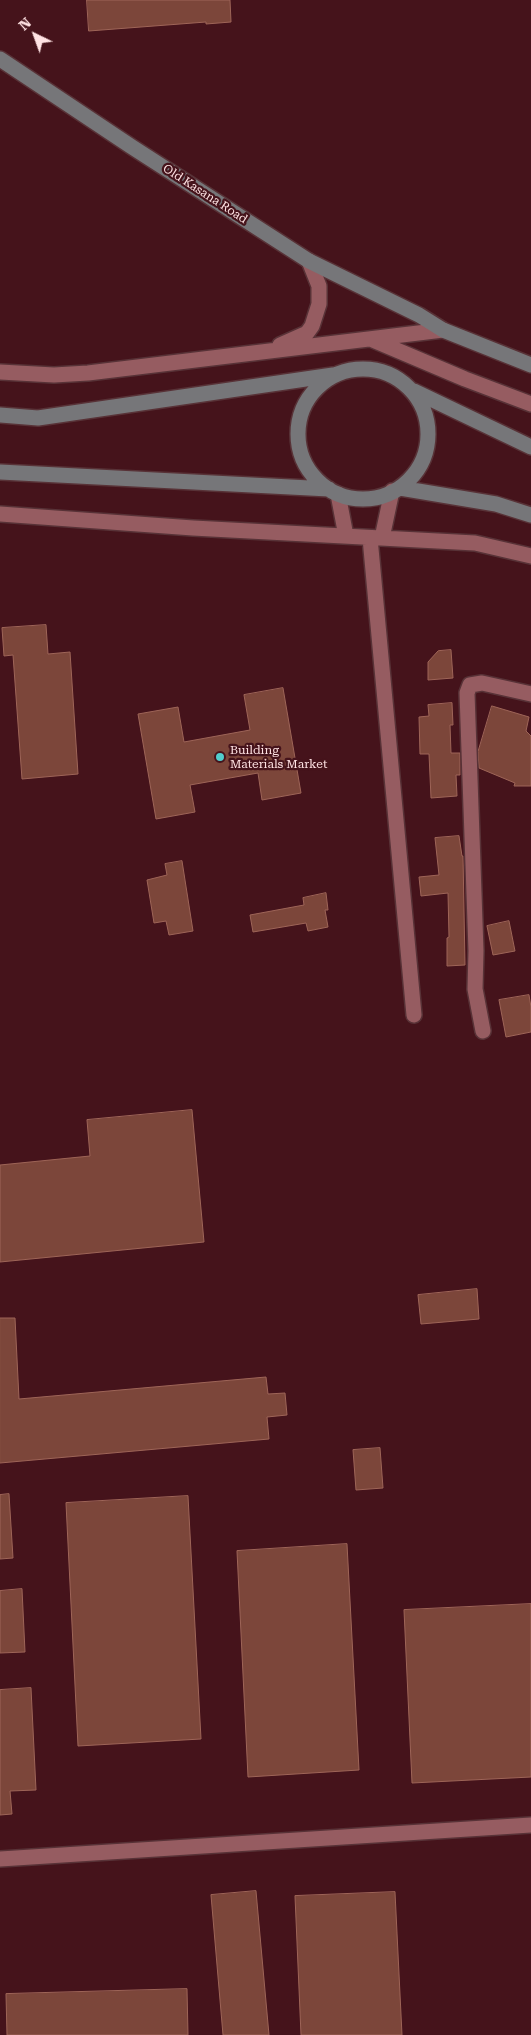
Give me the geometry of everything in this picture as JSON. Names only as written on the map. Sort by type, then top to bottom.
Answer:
[{"type":"main road","name":"Old Kasana Road","points":[[0,59],[309,261],[419,315],[443,330],[531,365]]},
{"type":"main road","points":[[0,415],[38,418],[333,375],[365,368],[402,380],[414,391],[531,447]]},
{"type":"main road","points":[[333,375],[305,403],[297,433],[305,464],[318,482],[333,492]]},
{"type":"main road","points":[[0,472],[333,492],[367,499],[378,498],[396,489],[419,468],[428,442],[424,408],[414,391]]},
{"type":"main road","points":[[396,489],[496,504],[529,516]]},
{"type":"street","points":[[263,351],[307,333],[312,326],[319,304],[319,286],[309,261]]},
{"type":"street","points":[[0,372],[54,375],[88,373],[263,351],[373,340],[443,330]]},
{"type":"street","points":[[373,340],[465,379],[531,404]]},
{"type":"street","points":[[396,489],[376,538],[414,1015]]},
{"type":"street","points":[[333,492],[346,536]]},
{"type":"street","points":[[0,514],[192,528],[475,544],[531,556]]},
{"type":"street","points":[[483,1031],[475,989],[476,951],[467,693],[470,685],[482,683],[531,694]]},
{"type":"street","points":[[0,1859],[531,1825]]},
{"type":"building","points":[[87,0],[230,0],[231,22],[206,24],[206,22],[89,31]]},
{"type":"building","points":[[46,625],[48,654],[70,652],[78,774],[22,779],[13,655],[4,656],[2,628]]},
{"type":"building","points":[[451,650],[453,678],[428,680],[428,662],[438,651]]},
{"type":"building","name":"Building Materials Market","points":[[283,688],[301,793],[262,800],[258,773],[190,785],[195,812],[156,819],[138,714],[178,707],[184,742],[250,730],[244,695]]},
{"type":"building","points":[[452,703],[453,725],[450,725],[451,753],[460,753],[460,775],[456,775],[457,796],[431,798],[429,754],[420,754],[419,717],[429,716],[428,705]]},
{"type":"building","points":[[492,706],[529,717],[526,731],[531,736],[531,786],[514,786],[515,783],[479,768],[478,752]]},
{"type":"building","points":[[459,836],[463,856],[465,965],[447,966],[447,938],[449,937],[448,893],[421,896],[419,877],[439,875],[435,838]]},
{"type":"building","points":[[182,861],[193,931],[169,935],[166,921],[154,923],[147,880],[167,875],[165,864]]},
{"type":"building","points":[[326,893],[328,910],[325,910],[328,927],[308,931],[306,923],[253,932],[250,915],[304,905],[303,898]]},
{"type":"building","points":[[509,921],[515,951],[493,955],[487,926]]},
{"type":"building","points":[[529,995],[531,1032],[506,1037],[499,1000]]},
{"type":"building","points":[[192,1110],[204,1242],[0,1262],[0,1165],[90,1156],[87,1120]]},
{"type":"building","points":[[477,1289],[479,1319],[421,1324],[418,1295]]},
{"type":"building","points":[[0,1318],[15,1318],[19,1399],[266,1377],[268,1394],[285,1393],[287,1415],[267,1417],[269,1439],[0,1463]]},
{"type":"building","points":[[380,1448],[383,1488],[356,1490],[353,1450]]},
{"type":"building","points":[[9,1494],[13,1558],[0,1559],[0,1495]]},
{"type":"building","points":[[188,1496],[201,1739],[78,1746],[66,1503]]},
{"type":"building","points":[[347,1544],[359,1770],[248,1777],[237,1551]]},
{"type":"building","points":[[22,1589],[25,1652],[0,1653],[0,1591]]},
{"type":"building","points":[[531,1604],[531,1777],[412,1783],[404,1610]]},
{"type":"building","points":[[31,1688],[36,1790],[10,1791],[12,1814],[0,1815],[0,1690]]},
{"type":"building","points":[[256,1891],[269,2035],[223,2035],[211,1895]]},
{"type":"building","points":[[395,1892],[402,2035],[301,2035],[295,1896]]},
{"type":"building","points":[[187,1989],[188,2035],[7,2035],[6,1994]]},
{"type":"place","name":"Building Materials Market","points":[[220,757]]}]
